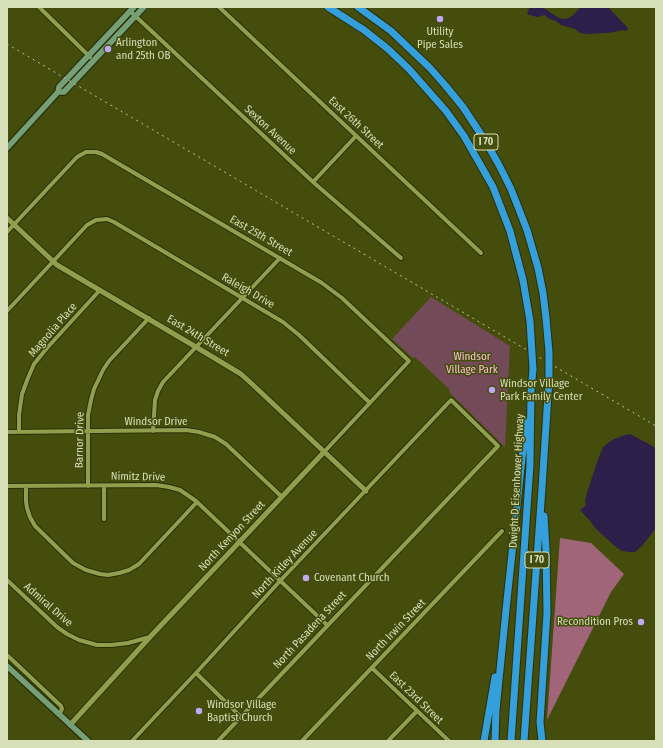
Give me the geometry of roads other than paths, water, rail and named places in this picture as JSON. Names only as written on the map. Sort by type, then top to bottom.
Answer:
[{"type":"highway","name":"Dwight D Eisenhower Highway","points":[[328,7],[364,30],[410,69],[446,111],[464,136],[493,187],[510,231],[524,280],[530,321],[533,369],[531,392],[530,464],[511,741]]},
{"type":"highway","name":"I 70","points":[[358,7],[391,31],[409,47],[445,84],[463,107],[486,142],[511,189],[527,230],[541,281],[549,352],[549,379],[524,741]]},
{"type":"highway","points":[[495,741],[496,710],[502,647],[522,458],[531,392]]},
{"type":"highway","points":[[542,488],[546,549],[547,613],[540,722],[542,741]]},
{"type":"highway","points":[[484,741],[502,647]]},
{"type":"highway","points":[[526,710],[528,741]]},
{"type":"main road","points":[[58,92],[64,92],[144,7]]},
{"type":"main road","points":[[7,148],[58,92],[59,87],[132,9]]},
{"type":"main road","points":[[7,666],[88,741]]},
{"type":"street","points":[[39,7],[94,61]]},
{"type":"street","name":"East 26th Street","points":[[219,7],[481,253]]},
{"type":"street","name":"Sexton Avenue","points":[[132,9],[136,16],[313,182],[401,258]]},
{"type":"street","points":[[313,182],[356,136]]},
{"type":"street","name":"East 25th Street","points":[[14,224],[77,157],[88,152],[102,154],[322,283],[339,295],[409,362]]},
{"type":"street","name":"East 24th Street","points":[[7,218],[57,265],[149,318],[233,369],[245,378],[366,491]]},
{"type":"street","name":"Raleigh Drive","points":[[53,262],[92,222],[100,219],[107,219],[114,222],[292,329],[370,403]]},
{"type":"street","points":[[7,232],[14,224]]},
{"type":"street","points":[[153,431],[154,404],[156,396],[166,379],[280,258]]},
{"type":"street","points":[[7,311],[53,262]]},
{"type":"street","name":"Magnolia Place","points":[[19,432],[20,402],[34,364],[100,290]]},
{"type":"street","name":"Barnor Drive","points":[[88,486],[88,415],[97,382],[112,357],[149,318]]},
{"type":"street","name":"North Kenyon Street","points":[[70,725],[150,637],[409,362]]},
{"type":"street","name":"North Kitley Avenue","points":[[132,741],[280,581],[451,400],[498,446]]},
{"type":"street","name":"Windsor Drive","points":[[7,432],[193,431],[206,434],[215,437],[229,447],[282,497]]},
{"type":"street","name":"North Pasadena Street","points":[[218,741],[498,446]]},
{"type":"street","name":"Nimitz Drive","points":[[7,486],[156,485],[166,486],[182,491],[197,502],[280,581]]},
{"type":"street","points":[[26,486],[27,508],[35,526],[73,563],[86,570],[108,575],[130,570],[139,564],[197,502]]},
{"type":"street","points":[[104,486],[104,519]]},
{"type":"street","name":"North Irwin Street","points":[[302,741],[502,531]]},
{"type":"street","name":"Admiral Drive","points":[[7,580],[57,628],[80,640],[97,645],[111,645],[128,643],[150,637]]},
{"type":"street","points":[[280,581],[327,625]]},
{"type":"street","points":[[7,655],[61,706],[62,710],[59,715]]},
{"type":"street","name":"East 23rd Street","points":[[372,668],[448,741]]},
{"type":"street","points":[[196,673],[241,717]]},
{"type":"street","points":[[388,741],[417,711]]},
{"type":"railway","points":[[7,44],[656,426]]},
{"type":"place","name":"Utility Pipe Sales","points":[[440,19]]},
{"type":"place","name":"Arlington and 25th OB","points":[[108,49]]},
{"type":"place","name":"Windsor Village Park Family Center","points":[[492,390]]},
{"type":"place","name":"Covenant Church","points":[[306,578]]},
{"type":"place","name":"Recondition Pros","points":[[641,622]]},
{"type":"place","name":"Windsor Village Baptist Church","points":[[199,711]]},
{"type":"park label","name":"Windsor Village Park","points":[[472,363]]}]
